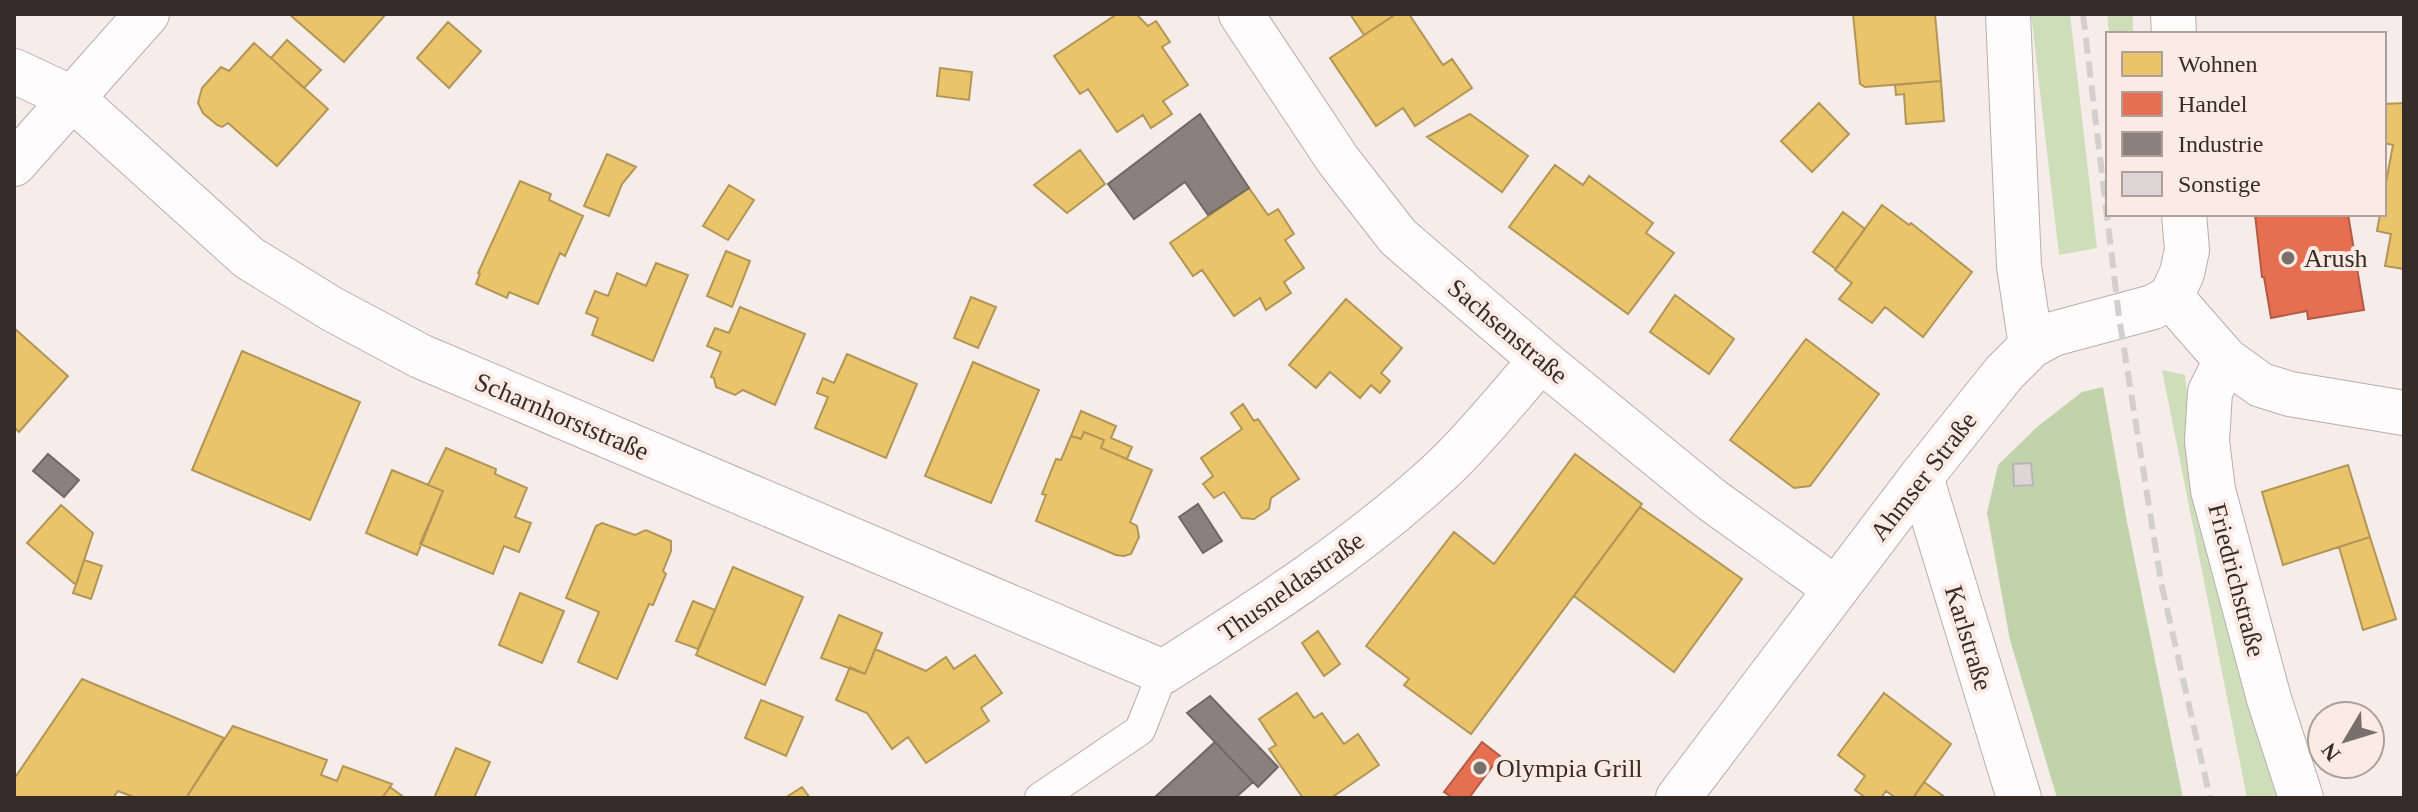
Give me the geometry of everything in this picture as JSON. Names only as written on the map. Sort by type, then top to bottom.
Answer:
[{"type":"street","points":[[14,164],[147,14]]},
{"type":"street","name":"Sachsenstraße","points":[[1241,14],[1338,160],[1398,237],[1541,360],[1712,500],[1836,589]]},
{"type":"street","points":[[2008,14],[2019,266],[2031,346]]},
{"type":"street","name":"Scharnhorststraße","points":[[14,71],[72,98],[249,258],[332,309],[420,356],[1163,672]]},
{"type":"street","points":[[2184,216],[2187,250],[2182,273],[2171,297],[2226,360],[2261,385],[2290,394],[2404,413]]},
{"type":"street","name":"Ahmser Straße","points":[[1678,798],[1921,477],[2004,373],[2031,346],[2053,334],[2153,307],[2171,297]]},
{"type":"street","name":"Thusneldastraße","points":[[1163,672],[1291,590],[1377,527],[1445,467],[1541,360]]},
{"type":"street","name":"Friedrichstraße","points":[[2226,360],[2210,392],[2207,441],[2213,490],[2269,699],[2301,798]]},
{"type":"street","name":"Karlstraße","points":[[1921,477],[2019,798]]},
{"type":"lane","points":[[1040,798],[1140,730],[1163,672]]},
{"type":"green space","points":[[2031,14],[2070,14],[2097,248],[2059,255]]},
{"type":"green space","points":[[2107,14],[2133,14],[2133,32],[2109,32]]},
{"type":"green space","points":[[2162,370],[2185,375],[2192,449],[2285,798],[2247,798]]},
{"type":"green space","points":[[2103,387],[2183,798],[2057,798],[2010,640],[1987,513],[1998,465],[2037,427],[2082,392]]},
{"type":"building: Wohnen","points":[[289,14],[386,14],[344,62]]},
{"type":"building: Wohnen","points":[[1117,14],[1136,14],[1148,26],[1156,21],[1170,42],[1162,47],[1188,85],[1163,101],[1172,114],[1151,128],[1143,115],[1117,132],[1088,89],[1080,94],[1054,56]]},
{"type":"building: Wohnen","points":[[1350,14],[1396,14],[1364,35]]},
{"type":"building: Wohnen","points":[[1396,14],[1409,14],[1443,65],[1452,59],[1472,88],[1415,126],[1403,108],[1376,126],[1330,58]]},
{"type":"building: Wohnen","points":[[1853,14],[1935,14],[1941,81],[1865,87],[1860,84]]},
{"type":"building: Wohnen","points":[[448,22],[481,51],[449,88],[417,58]]},
{"type":"building: Wohnen","points":[[287,40],[321,70],[304,88],[271,58]]},
{"type":"building: Wohnen","points":[[254,43],[328,109],[277,166],[228,123],[222,127],[217,125],[203,113],[198,103],[202,88],[221,67],[229,71]]},
{"type":"building: Wohnen","points":[[940,68],[972,72],[969,100],[937,96]]},
{"type":"building: Wohnen","points":[[1941,81],[1944,121],[1906,124],[1904,94],[1896,95],[1895,85]]},
{"type":"building: Wohnen","points":[[1819,103],[1849,134],[1812,172],[1781,141]]},
{"type":"building: Wohnen","points":[[2404,103],[2404,269],[2385,266],[2391,234],[2377,231],[2380,216],[2386,216],[2386,182],[2393,145],[2386,143],[2386,104]]},
{"type":"building: Wohnen","points":[[1470,114],[1528,156],[1502,192],[1427,137]]},
{"type":"building: Wohnen","points":[[1080,150],[1105,184],[1067,213],[1034,185]]},
{"type":"building: Wohnen","points":[[607,154],[636,167],[622,184],[609,216],[584,206]]},
{"type":"building: Wohnen","points":[[1555,165],[1583,185],[1589,176],[1653,223],[1646,233],[1674,253],[1628,314],[1509,227]]},
{"type":"building: Wohnen","points":[[520,181],[551,194],[549,200],[583,216],[565,256],[560,253],[538,304],[509,292],[507,298],[476,284],[478,273]]},
{"type":"building: Wohnen","points":[[729,185],[754,200],[728,240],[703,226]]},
{"type":"building: Wohnen","points":[[1249,188],[1268,215],[1278,209],[1294,234],[1285,240],[1304,268],[1284,282],[1291,293],[1266,310],[1260,298],[1234,316],[1202,270],[1193,276],[1170,243]]},
{"type":"building: Wohnen","points":[[1882,205],[1909,225],[1911,223],[1972,272],[1923,337],[1885,307],[1872,323],[1839,299],[1852,283],[1835,270]]},
{"type":"building: Wohnen","points":[[1843,212],[1865,229],[1836,269],[1813,252]]},
{"type":"building: Wohnen","points":[[726,251],[750,261],[732,307],[707,296]]},
{"type":"building: Wohnen","points":[[656,263],[688,275],[653,361],[592,335],[598,318],[586,313],[595,291],[608,296],[617,273],[646,286]]},
{"type":"building: Wohnen","points":[[1675,295],[1734,339],[1709,374],[1650,332]]},
{"type":"building: Wohnen","points":[[971,297],[996,307],[978,348],[954,338]]},
{"type":"building: Wohnen","points":[[1346,299],[1402,348],[1381,373],[1390,381],[1380,393],[1371,385],[1360,398],[1330,372],[1316,388],[1289,365]]},
{"type":"building: Wohnen","points":[[740,307],[805,334],[775,405],[743,390],[735,395],[716,387],[711,377],[721,352],[707,346],[715,328],[729,333]]},
{"type":"building: Wohnen","points":[[14,328],[68,376],[19,432],[14,427]]},
{"type":"building: Wohnen","points":[[1806,339],[1879,394],[1810,486],[1794,488],[1730,440]]},
{"type":"building: Wohnen","points":[[242,351],[360,402],[310,520],[192,470]]},
{"type":"building: Wohnen","points":[[847,354],[917,384],[886,458],[815,428],[828,397],[817,393],[823,378],[834,383]]},
{"type":"building: Wohnen","points":[[973,362],[1039,390],[991,503],[925,476]]},
{"type":"building: Wohnen","points":[[1243,404],[1254,421],[1258,419],[1299,479],[1271,498],[1269,509],[1254,519],[1242,518],[1224,492],[1214,498],[1203,484],[1213,476],[1201,458],[1242,429],[1231,413]]},
{"type":"building: Wohnen","points":[[1081,411],[1116,426],[1111,438],[1132,447],[1127,459],[1101,448],[1104,440],[1084,432],[1081,439],[1071,436]]},
{"type":"building: Wohnen","points":[[1084,432],[1104,440],[1101,448],[1152,470],[1130,522],[1137,526],[1139,537],[1131,554],[1116,555],[1036,521],[1046,495],[1042,494],[1056,459],[1061,460],[1071,436],[1081,439]]},
{"type":"building: Wohnen","points":[[446,448],[496,469],[495,474],[527,488],[515,517],[531,523],[519,552],[504,546],[493,574],[420,544],[443,491],[428,485]]},
{"type":"building: Wohnen","points":[[1575,454],[1642,504],[1471,734],[1404,685],[1409,679],[1366,646],[1454,532],[1494,564]]},
{"type":"building: Wohnen","points":[[2348,465],[2370,537],[2283,565],[2262,492]]},
{"type":"building: Wohnen","points":[[392,470],[443,491],[417,555],[366,533]]},
{"type":"building: Wohnen","points":[[61,505],[93,533],[76,585],[27,543]]},
{"type":"building: Wohnen","points":[[1640,507],[1742,579],[1674,672],[1574,596]]},
{"type":"building: Wohnen","points":[[602,523],[635,535],[646,530],[671,541],[671,551],[663,571],[666,574],[653,605],[649,604],[617,679],[578,662],[599,612],[566,598],[596,526]]},
{"type":"building: Wohnen","points":[[2370,537],[2396,619],[2363,630],[2339,547]]},
{"type":"building: Wohnen","points":[[84,560],[102,566],[91,599],[73,593]]},
{"type":"building: Wohnen","points":[[733,567],[803,597],[765,685],[696,655]]},
{"type":"building: Wohnen","points":[[520,593],[564,611],[542,663],[499,645]]},
{"type":"building: Wohnen","points":[[693,601],[715,610],[698,649],[676,641]]},
{"type":"building: Wohnen","points":[[839,615],[882,633],[865,674],[821,658]]},
{"type":"building: Wohnen","points":[[1318,631],[1340,664],[1324,676],[1302,643]]},
{"type":"building: Wohnen","points":[[875,649],[926,671],[946,657],[954,669],[975,655],[1002,693],[981,708],[989,721],[926,763],[908,737],[892,749],[867,713],[836,700],[850,667],[865,674]]},
{"type":"building: Wohnen","points":[[82,679],[224,738],[186,798],[136,798],[118,791],[113,798],[14,798],[14,779]]},
{"type":"building: Wohnen","points":[[1297,693],[1314,718],[1322,713],[1344,744],[1358,734],[1379,765],[1331,798],[1303,798],[1269,749],[1276,745],[1259,719]]},
{"type":"building: Wohnen","points":[[1884,693],[1951,744],[1913,798],[1896,798],[1886,791],[1881,798],[1866,798],[1855,790],[1865,776],[1838,755]]},
{"type":"building: Wohnen","points":[[761,700],[803,717],[786,756],[745,738]]},
{"type":"building: Wohnen","points":[[233,726],[327,760],[321,775],[337,781],[343,766],[392,784],[382,798],[186,798]]},
{"type":"building: Wohnen","points":[[456,748],[490,762],[474,798],[434,798]]},
{"type":"building: Wohnen","points":[[1924,782],[1946,798],[1913,798]]},
{"type":"building: Wohnen","points":[[390,787],[405,798],[382,798]]},
{"type":"building: Wohnen","points":[[802,787],[810,798],[785,798]]},
{"type":"building: Handel","points":[[2255,216],[2348,216],[2364,310],[2308,319],[2307,311],[2271,318],[2262,277]]},
{"type":"building: Handel","points":[[1482,742],[1500,756],[1469,798],[1453,798],[1444,792]]},
{"type":"building: Industrie","points":[[1200,114],[1249,188],[1208,215],[1185,182],[1134,219],[1108,184]]},
{"type":"building: Industrie","points":[[48,454],[79,480],[64,497],[33,471]]},
{"type":"building: Industrie","points":[[1198,504],[1222,541],[1203,553],[1179,517]]},
{"type":"building: Industrie","points":[[1210,696],[1278,767],[1258,787],[1187,713]]},
{"type":"building: Industrie","points":[[1215,742],[1253,782],[1235,798],[1154,798]]},
{"type":"building: Sonstige","points":[[2031,463],[2033,485],[2014,486],[2013,464]]},
{"type":"railway","points":[[2083,14],[2106,208]]},
{"type":"railway","points":[[2107,216],[2119,317],[2161,582],[2210,798]]},
{"type":"place","name":"Arush","points":[[2288,258]]},
{"type":"place","name":"Olympia Grill","points":[[1480,768]]}]
